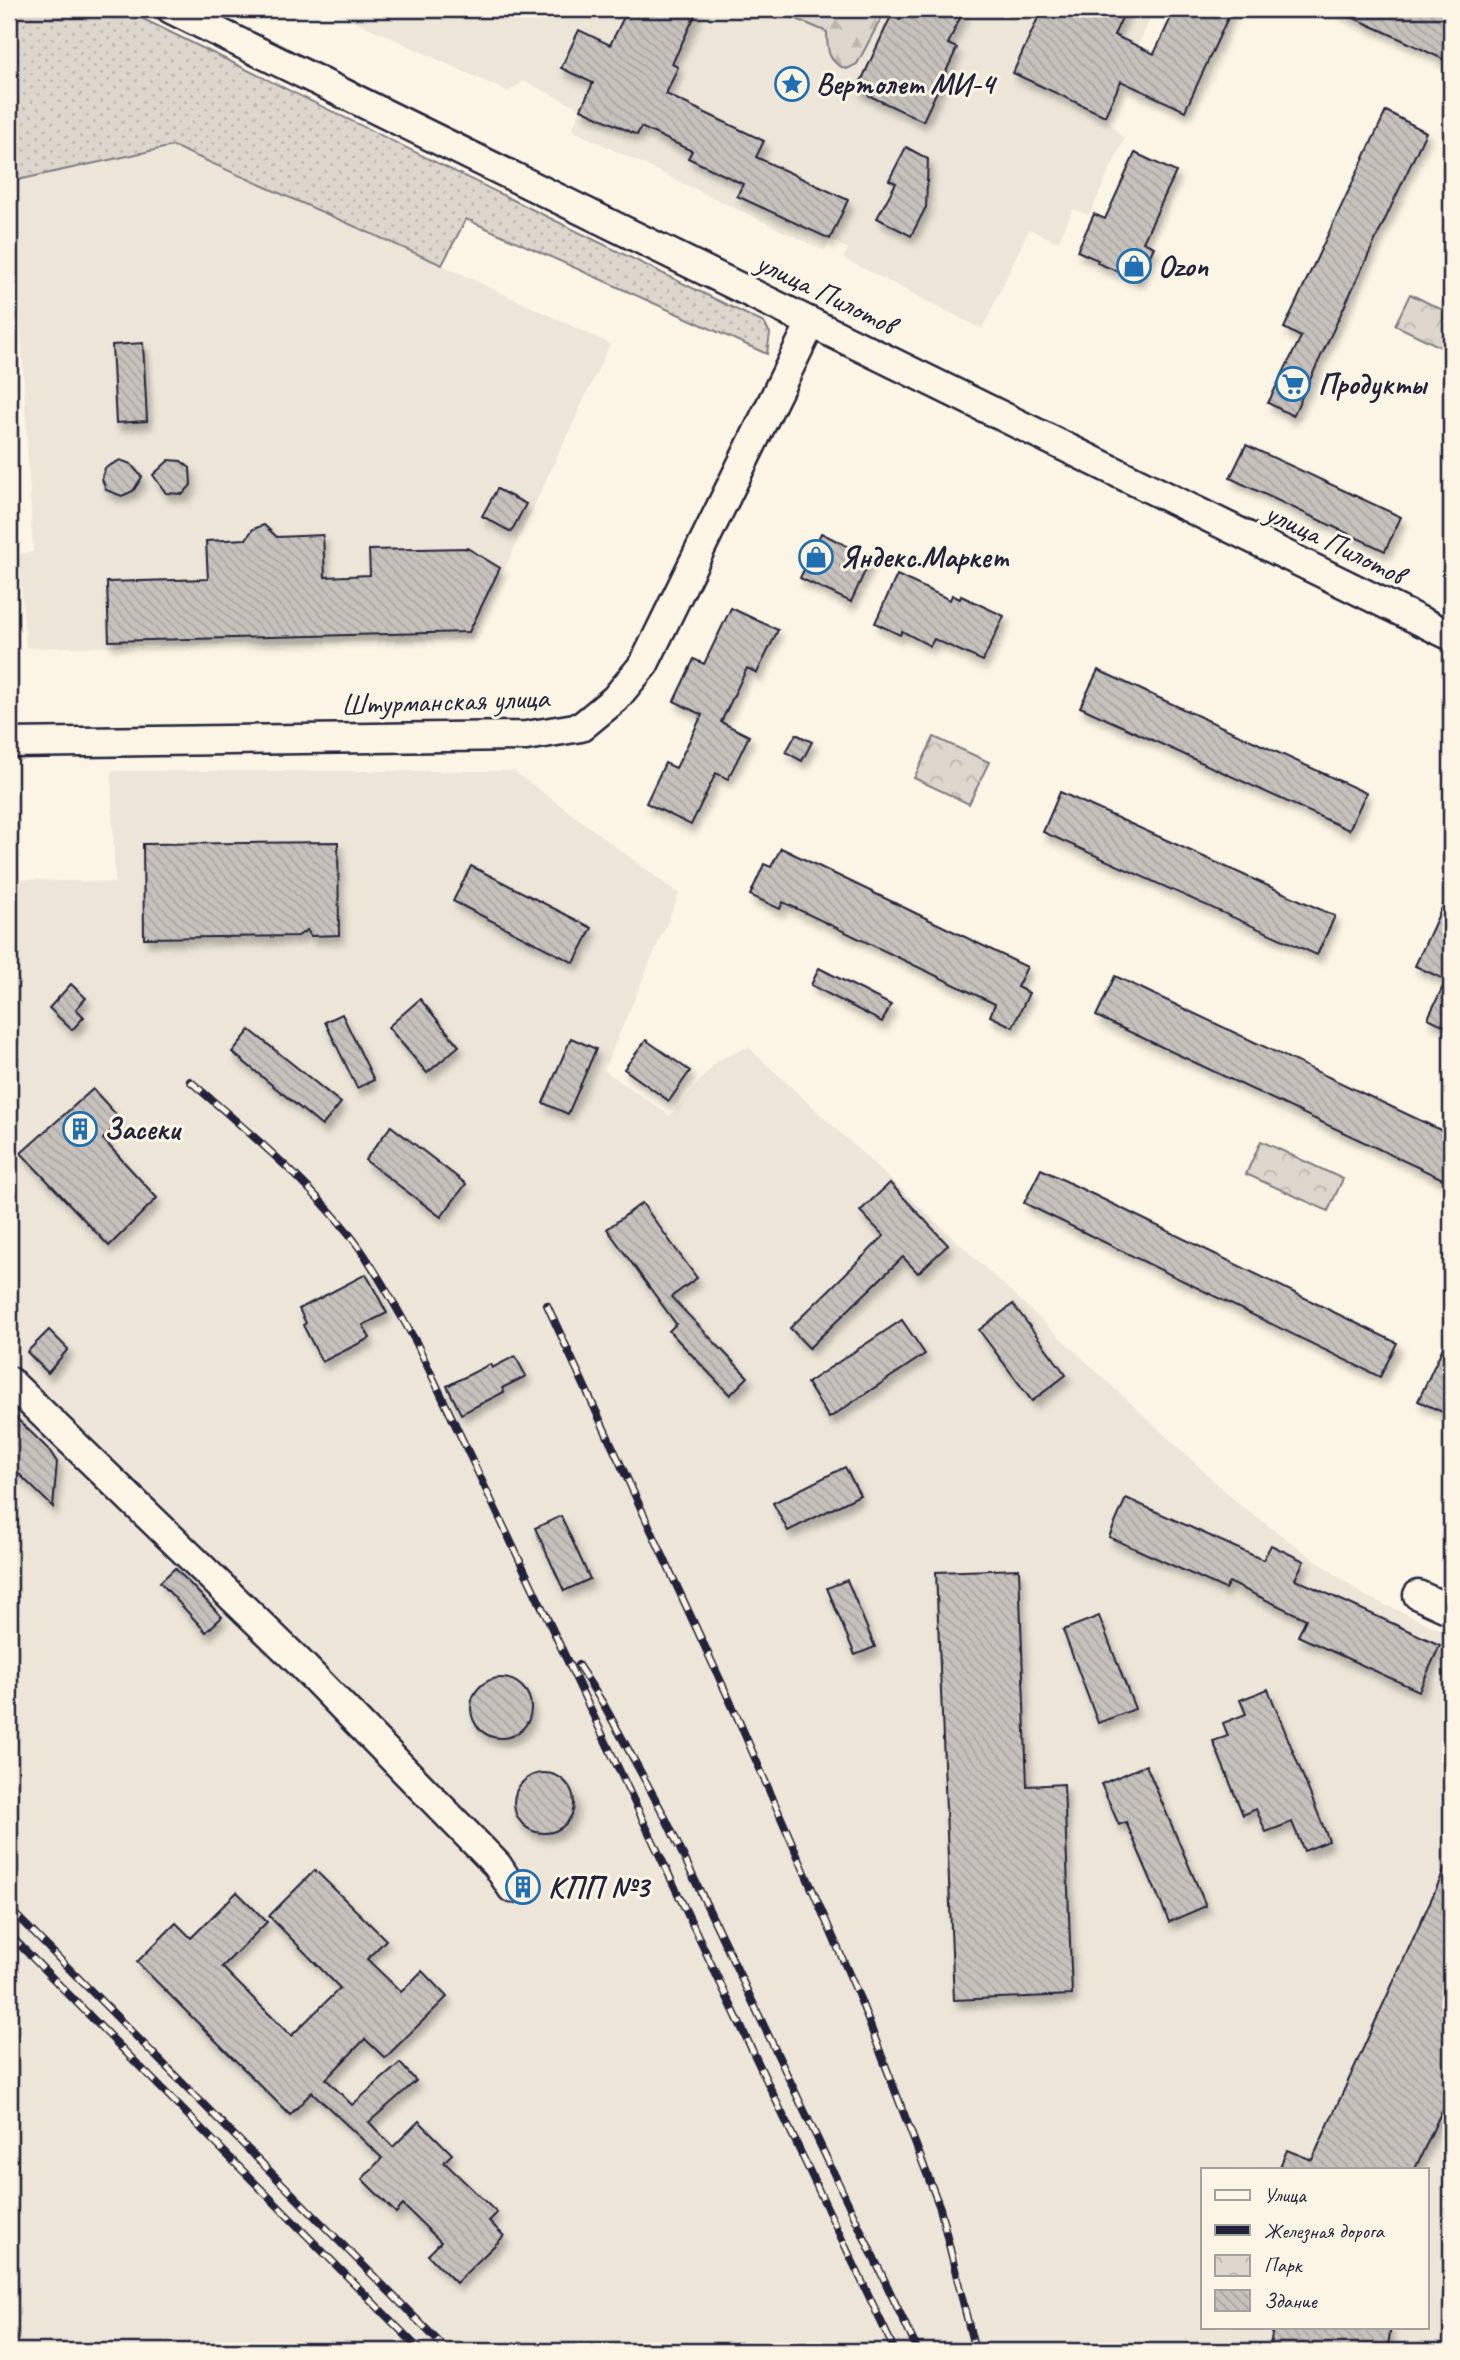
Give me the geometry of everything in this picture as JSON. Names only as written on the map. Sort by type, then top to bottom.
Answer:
[{"type":"street","name":"улица Пилотов","points":[[171,9],[1451,636]]},
{"type":"street","name":"Штурманская улица","points":[[9,743],[526,736],[581,727],[615,699],[644,664],[811,323]]},
{"type":"street","points":[[9,1381],[296,1659],[497,1866],[512,1888]]},
{"type":"street","points":[[1418,1595],[1451,1610]]},
{"type":"shaded area","points":[[329,9],[1155,9],[1105,116],[1124,140],[1089,215],[1073,209],[1058,242],[1029,229],[982,329],[843,258],[848,249],[830,239],[825,251],[572,130],[581,109],[524,81],[508,92]]},
{"type":"shaded area","points":[[173,146],[442,265],[610,344],[471,640],[26,648],[19,554],[33,552],[13,181]]},
{"type":"shaded area","points":[[111,771],[514,771],[679,894],[604,1070],[670,1116],[717,1061],[748,1047],[1241,1506],[1365,1596],[1451,1634],[1451,2351],[9,2351],[9,879],[115,883]]},
{"type":"green space","points":[[9,9],[123,9],[764,323],[770,333],[767,354],[466,219],[442,265],[173,146],[13,181],[9,130]]},
{"type":"green space","points":[[773,9],[886,9],[857,64],[847,69],[832,59],[827,45],[827,32]]},
{"type":"green space","points":[[1410,294],[1451,314],[1451,352],[1395,325]]},
{"type":"green space","points":[[934,737],[989,762],[969,804],[914,778]]},
{"type":"green space","points":[[1261,1141],[1343,1179],[1328,1211],[1246,1174]]},
{"type":"building","points":[[628,9],[698,9],[672,64],[678,67],[666,94],[764,141],[756,157],[848,200],[830,239],[737,196],[743,184],[688,158],[692,151],[641,127],[637,135],[581,109],[593,83],[561,68],[579,30],[610,45]]},
{"type":"building","points":[[905,9],[964,9],[948,44],[957,48],[923,121],[857,90],[891,16],[900,20]]},
{"type":"building","points":[[1042,9],[1126,9],[1114,35],[1154,54],[1175,9],[1232,9],[1185,111],[1121,81],[1105,116],[1013,73]]},
{"type":"building","points":[[1334,9],[1451,9],[1451,63],[1394,36]]},
{"type":"building","points":[[1386,111],[1426,132],[1293,416],[1268,403],[1301,337],[1284,328]]},
{"type":"building","points":[[906,147],[928,159],[926,207],[911,236],[877,218],[896,183],[889,180]]},
{"type":"building","points":[[1135,153],[1176,172],[1143,242],[1154,247],[1139,280],[1097,263],[1098,260],[1077,251],[1094,214],[1105,219]]},
{"type":"building","points":[[143,343],[147,421],[116,423],[112,345]]},
{"type":"building","points":[[1246,445],[1401,517],[1385,551],[1230,478]]},
{"type":"building","points":[[120,460],[131,464],[142,477],[133,491],[122,496],[106,490],[102,479],[105,468]]},
{"type":"building","points":[[169,460],[181,461],[190,468],[191,485],[183,494],[166,493],[153,475]]},
{"type":"building","points":[[497,489],[526,504],[511,532],[482,516]]},
{"type":"building","points":[[264,525],[277,537],[323,535],[325,577],[370,575],[369,550],[467,548],[500,568],[469,632],[109,641],[107,582],[208,579],[206,541],[246,539],[253,529]]},
{"type":"building","points":[[821,533],[871,558],[851,602],[800,578]]},
{"type":"building","points":[[897,575],[950,600],[952,595],[960,599],[961,596],[1004,616],[983,661],[934,639],[930,646],[902,631],[900,635],[875,623]]},
{"type":"building","points":[[731,608],[778,630],[757,673],[747,668],[721,722],[749,736],[728,779],[716,773],[691,825],[646,803],[665,763],[676,768],[702,715],[674,701],[694,659],[704,664]]},
{"type":"building","points":[[1098,670],[1366,793],[1349,830],[1080,707]]},
{"type":"building","points":[[796,734],[812,742],[802,761],[786,752]]},
{"type":"building","points":[[1060,792],[1335,916],[1317,955],[1043,832]]},
{"type":"building","points":[[338,842],[339,935],[311,936],[307,930],[298,936],[144,938],[143,844]]},
{"type":"building","points":[[781,848],[1027,967],[1017,987],[1029,993],[1013,1027],[990,1016],[995,1004],[783,902],[780,909],[750,895],[764,864],[771,867]]},
{"type":"building","points":[[471,866],[592,928],[574,963],[453,901]]},
{"type":"building","points":[[1451,888],[1451,1029],[1428,1018],[1446,980],[1415,966]]},
{"type":"building","points":[[819,968],[891,1005],[882,1022],[811,985]]},
{"type":"building","points":[[1115,976],[1451,1135],[1451,1183],[1096,1016]]},
{"type":"building","points":[[71,984],[86,998],[76,1009],[84,1017],[72,1030],[49,1008]]},
{"type":"building","points":[[420,999],[459,1046],[427,1073],[388,1027]]},
{"type":"building","points":[[342,1014],[374,1080],[357,1088],[325,1022]]},
{"type":"building","points":[[250,1030],[341,1103],[322,1126],[232,1052]]},
{"type":"building","points":[[571,1038],[596,1049],[568,1114],[543,1103]]},
{"type":"building","points":[[646,1040],[690,1071],[669,1101],[624,1069]]},
{"type":"building","points":[[93,1089],[121,1120],[103,1139],[157,1198],[109,1246],[21,1153]]},
{"type":"building","points":[[391,1126],[466,1184],[441,1217],[365,1160]]},
{"type":"building","points":[[1041,1169],[1397,1343],[1380,1377],[1024,1203]]},
{"type":"building","points":[[890,1183],[948,1245],[918,1273],[903,1257],[809,1348],[790,1328],[884,1236],[860,1211]]},
{"type":"building","points":[[642,1203],[697,1278],[671,1297],[748,1377],[730,1395],[669,1331],[676,1324],[607,1229]]},
{"type":"building","points":[[366,1274],[387,1313],[363,1325],[370,1338],[322,1362],[303,1325],[306,1323],[299,1309]]},
{"type":"building","points":[[1013,1304],[1066,1375],[1032,1401],[979,1330]]},
{"type":"building","points":[[902,1320],[925,1354],[829,1418],[807,1383]]},
{"type":"building","points":[[49,1330],[68,1349],[48,1373],[27,1352]]},
{"type":"building","points":[[1451,1330],[1451,1416],[1418,1401]]},
{"type":"building","points":[[515,1356],[526,1376],[502,1388],[504,1392],[461,1414],[447,1386],[490,1364],[492,1368]]},
{"type":"building","points":[[9,1411],[49,1450],[57,1462],[53,1507],[9,1464]]},
{"type":"building","points":[[845,1467],[860,1495],[788,1531],[773,1503]]},
{"type":"building","points":[[1126,1498],[1263,1560],[1271,1545],[1304,1561],[1295,1579],[1440,1645],[1419,1691],[1298,1636],[1306,1619],[1229,1582],[1225,1589],[1109,1537]]},
{"type":"building","points":[[561,1516],[590,1579],[564,1591],[535,1528]]},
{"type":"building","points":[[175,1568],[222,1617],[206,1632],[160,1582]]},
{"type":"building","points":[[1019,1569],[1027,1786],[1064,1784],[1072,1995],[954,2000],[936,1572]]},
{"type":"building","points":[[847,1580],[875,1647],[855,1655],[827,1588]]},
{"type":"building","points":[[1099,1616],[1135,1709],[1098,1723],[1063,1630]]},
{"type":"building","points":[[501,1678],[518,1683],[526,1691],[531,1708],[526,1725],[518,1733],[501,1738],[484,1733],[476,1725],[471,1708],[476,1691],[484,1683]]},
{"type":"building","points":[[1268,1689],[1329,1841],[1304,1851],[1292,1822],[1266,1832],[1256,1809],[1243,1815],[1213,1741],[1228,1736],[1223,1723],[1246,1714],[1240,1700]]},
{"type":"building","points":[[1146,1765],[1206,1906],[1169,1922],[1126,1822],[1119,1825],[1101,1784]]},
{"type":"building","points":[[544,1773],[561,1778],[569,1786],[574,1803],[569,1820],[561,1828],[544,1833],[527,1828],[519,1820],[514,1803],[519,1786],[527,1778]]},
{"type":"building","points":[[1451,1856],[1451,2091],[1415,2168],[1279,2168],[1287,2150],[1312,2160]]},
{"type":"building","points":[[315,1870],[386,1940],[367,1959],[401,1992],[422,1971],[447,1997],[385,2058],[365,2039],[326,2079],[352,2105],[400,2063],[416,2081],[369,2122],[393,2147],[419,2121],[452,2154],[444,2162],[497,2213],[489,2221],[504,2236],[456,2283],[428,2255],[441,2242],[403,2205],[396,2213],[362,2179],[382,2158],[312,2092],[290,2115],[137,1962],[176,1923],[191,1938],[237,1892],[267,1922],[222,1967],[291,2036],[340,1988],[269,1916]]},
{"type":"building","points":[[1273,2328],[1391,2328],[1387,2351],[1297,2351],[1270,2347]]},
{"type":"railway","points":[[190,1081],[324,1204],[376,1272],[416,1342],[895,2351]]},
{"type":"railway","points":[[547,1305],[735,1712],[860,1999],[940,2208],[975,2351]]},
{"type":"railway","points":[[578,1665],[604,1705],[664,1815],[918,2351]]},
{"type":"railway","points":[[9,1908],[448,2351]]},
{"type":"railway","points":[[9,1934],[421,2351]]},
{"type":"place","name":"Вертолет МИ-4","points":[[792,84]]},
{"type":"place","name":"Ozon","points":[[1134,266]]},
{"type":"place","name":"Продукты","points":[[1293,384]]},
{"type":"place","name":"Яндекс.Маркет","points":[[816,557]]},
{"type":"place","name":"Засеки","points":[[80,1129]]},
{"type":"place","name":"КПП №3","points":[[523,1887]]}]
